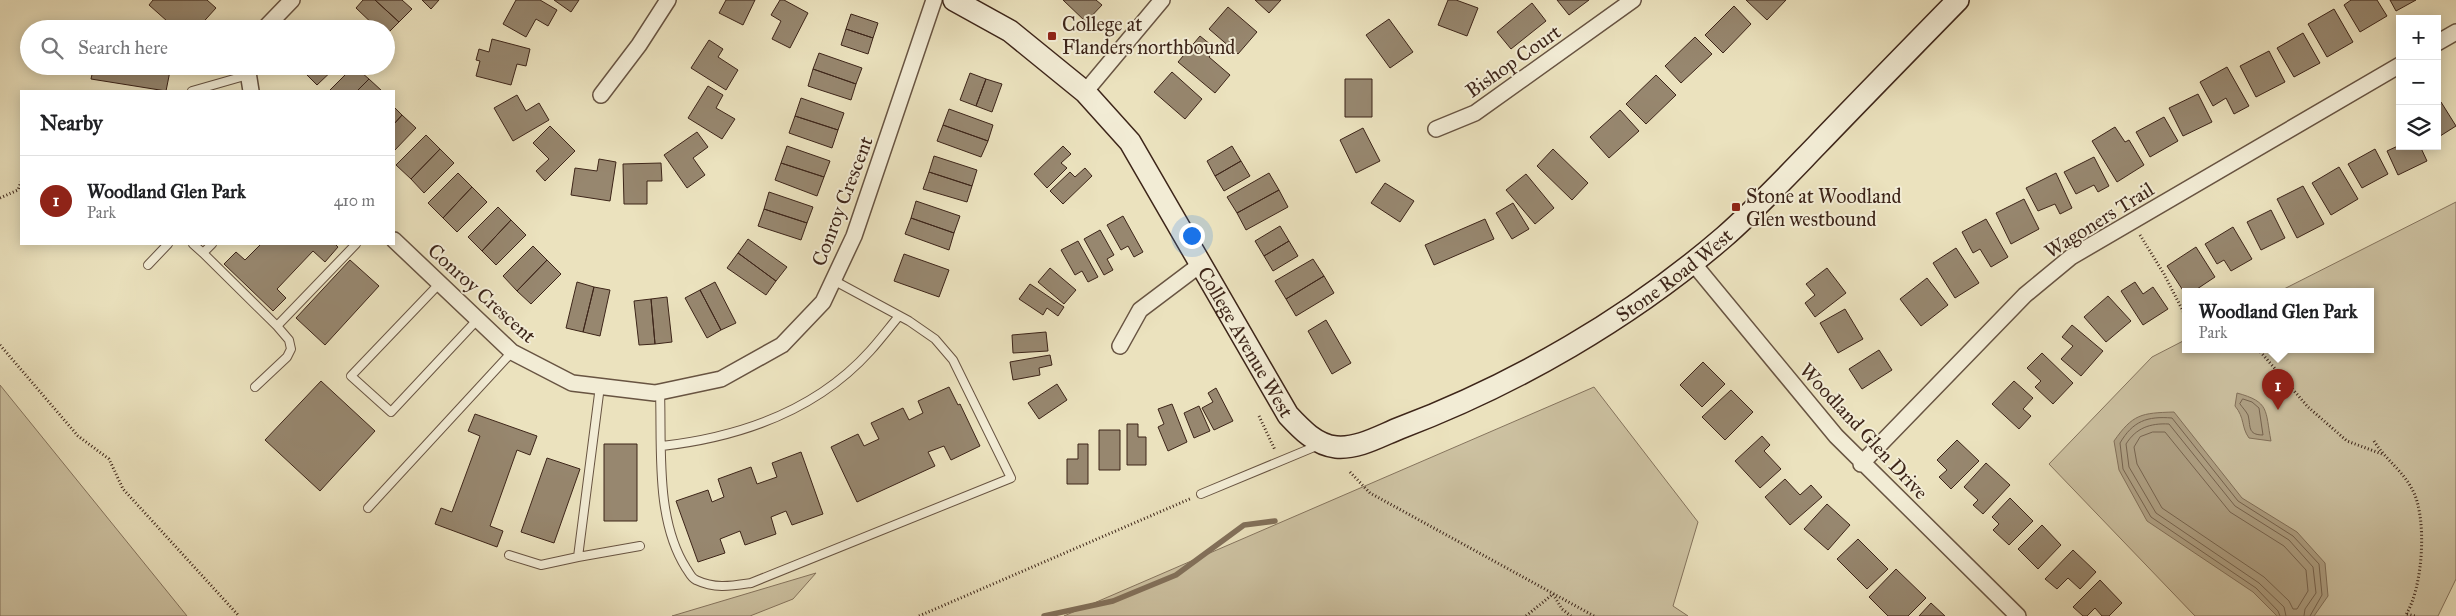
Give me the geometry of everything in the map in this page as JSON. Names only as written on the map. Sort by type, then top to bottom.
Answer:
[{"type":"main road","name":"College Avenue West","points":[[954,0],[1010,31],[1085,92],[1130,142],[1288,415],[1300,428],[1322,444]]},
{"type":"main road","name":"Stone Road West","points":[[1322,444],[1337,447],[1357,445],[1445,411],[1536,366],[1612,319],[1693,263],[1726,235],[1772,191],[1958,0]]},
{"type":"street","points":[[273,20],[292,0]]},
{"type":"street","points":[[601,95],[639,46],[668,0]]},
{"type":"street","name":"Conroy Crescent","points":[[395,241],[512,352],[572,383],[660,392],[721,379],[782,345],[823,302],[854,236],[934,0]]},
{"type":"street","points":[[1085,92],[1162,0]]},
{"type":"street","name":"Bishop Court","points":[[1436,129],[1475,113],[1633,0]]},
{"type":"street","points":[[2441,41],[2456,32]]},
{"type":"street","name":"Wagoners Trail","points":[[1862,464],[2025,295],[2071,257],[2396,67]]},
{"type":"street","points":[[249,75],[252,90]]},
{"type":"street","name":"Woodland Glen Drive","points":[[1693,263],[1836,436],[1862,464],[2018,616]]},
{"type":"street","points":[[1120,346],[1140,310],[1201,264]]},
{"type":"lane","points":[[195,90],[237,75]]},
{"type":"lane","points":[[148,266],[167,245]]},
{"type":"lane","points":[[194,245],[289,340],[291,349],[287,357],[255,387]]},
{"type":"lane","points":[[203,254],[211,245]]},
{"type":"lane","points":[[277,326],[355,245]]},
{"type":"lane","points":[[660,392],[664,502],[670,531],[680,558],[694,579],[720,588],[752,584],[1011,478],[953,360],[935,339],[899,316],[833,280]]},
{"type":"lane","points":[[440,283],[351,376],[391,412],[478,319]]},
{"type":"lane","points":[[662,446],[700,442],[744,431],[790,412],[831,385],[869,353],[899,316]]},
{"type":"lane","points":[[368,508],[512,352]]},
{"type":"lane","points":[[578,557],[600,386]]},
{"type":"lane","points":[[1201,494],[1322,444]]},
{"type":"lane","points":[[509,555],[541,565],[640,546]]},
{"type":"path","points":[[0,198],[18,190],[20,185]]},
{"type":"path","points":[[2132,222],[2164,274],[2182,309]]},
{"type":"path","points":[[0,344],[78,436],[108,459],[123,489],[239,616]]},
{"type":"path","points":[[2261,353],[2308,407],[2347,441],[2383,454]]},
{"type":"path","points":[[1259,416],[1281,461]]},
{"type":"path","points":[[2374,441],[2383,454],[2407,479],[2417,501],[2421,538],[2419,576],[2406,615],[2415,616]]},
{"type":"path","points":[[1350,472],[1370,493],[1594,616]]},
{"type":"path","points":[[919,616],[1201,494]]},
{"type":"path","points":[[1526,616],[1553,594]]},
{"type":"path","points":[[1553,594],[1562,609],[1571,616]]},
{"type":"shaded area","points":[[2456,202],[2456,579],[2438,616],[2195,616],[2049,464],[2152,357],[2182,342],[2182,353],[2374,353],[2374,288],[2286,288]]},
{"type":"shaded area","points":[[0,385],[187,616],[0,616]]},
{"type":"shaded area","points":[[1594,387],[1698,522],[1673,606],[1688,616],[1064,616]]},
{"type":"shaded area","points":[[816,573],[793,599],[750,616],[672,616]]},
{"type":"water","points":[[2237,393],[2248,396],[2261,404],[2266,415],[2271,441],[2249,438],[2235,406]]},
{"type":"water","points":[[2174,412],[2242,498],[2297,532],[2325,563],[2328,596],[2314,616],[2277,616],[2253,592],[2147,521],[2119,470],[2114,441],[2127,425],[2139,417],[2153,413]]},
{"type":"building","points":[[153,0],[207,0],[216,8],[205,20],[166,20],[149,5]]},
{"type":"building","points":[[363,0],[375,0],[399,22],[395,26],[395,20],[369,20],[356,8]]},
{"type":"building","points":[[375,0],[402,0],[412,9],[399,22]]},
{"type":"building","points":[[422,0],[439,0],[431,9]]},
{"type":"building","points":[[516,0],[540,0],[557,10],[548,26],[536,19],[526,37],[503,24]]},
{"type":"building","points":[[554,0],[579,0],[571,12]]},
{"type":"building","points":[[726,0],[755,0],[743,25],[719,13]]},
{"type":"building","points":[[780,0],[784,0],[808,13],[790,48],[772,39],[781,21],[771,15]]},
{"type":"building","points":[[1063,0],[1096,0],[1102,5],[1086,22]]},
{"type":"building","points":[[1255,0],[1281,0],[1269,13]]},
{"type":"building","points":[[1448,0],[1456,0],[1478,8],[1467,36],[1438,25]]},
{"type":"building","points":[[1557,0],[1589,0],[1569,15]]},
{"type":"building","points":[[1746,0],[1786,0],[1767,20]]},
{"type":"building","points":[[2351,0],[2377,0],[2387,16],[2360,32],[2344,5]]},
{"type":"building","points":[[2390,0],[2416,0],[2396,11]]},
{"type":"building","points":[[1532,3],[1546,21],[1511,49],[1497,32]]},
{"type":"building","points":[[1734,6],[1751,24],[1723,53],[1705,35]]},
{"type":"building","points":[[1228,7],[1257,32],[1238,54],[1209,29]]},
{"type":"building","points":[[2334,9],[2353,42],[2327,57],[2308,24]]},
{"type":"building","points":[[851,14],[878,23],[873,38],[846,29]]},
{"type":"building","points":[[1389,19],[1413,52],[1390,68],[1366,35]]},
{"type":"building","points":[[846,29],[873,38],[868,54],[841,45]]},
{"type":"building","points":[[2303,33],[2320,63],[2294,77],[2277,48]]},
{"type":"building","points":[[1200,36],[1216,49],[1209,57],[1230,75],[1215,93],[1178,62]]},
{"type":"building","points":[[1695,37],[1712,54],[1681,83],[1665,66]]},
{"type":"building","points":[[492,39],[530,49],[526,66],[517,64],[511,85],[476,76],[480,61],[476,60],[479,49],[489,52]]},
{"type":"building","points":[[709,40],[723,49],[718,57],[738,70],[726,90],[691,68]]},
{"type":"building","points":[[2269,51],[2285,82],[2256,97],[2240,66]]},
{"type":"building","points":[[819,53],[862,68],[856,84],[813,69]]},
{"type":"building","points":[[2227,67],[2249,106],[2234,114],[2226,98],[2213,106],[2200,82]]},
{"type":"building","points":[[813,69],[856,84],[851,100],[808,86]]},
{"type":"building","points":[[1172,72],[1202,99],[1185,119],[1154,92]]},
{"type":"building","points":[[970,73],[986,79],[976,106],[960,100]]},
{"type":"building","points":[[92,75],[169,75],[166,90],[91,79]]},
{"type":"building","points":[[307,75],[328,75],[317,85]]},
{"type":"building","points":[[345,75],[364,75],[369,79],[358,90],[330,90]]},
{"type":"building","points":[[1656,75],[1676,95],[1646,124],[1626,104]]},
{"type":"building","points":[[369,79],[381,90],[358,90]]},
{"type":"building","points":[[986,79],[1002,84],[992,112],[976,106]]},
{"type":"building","points":[[1345,79],[1372,79],[1372,117],[1345,117]]},
{"type":"building","points":[[708,86],[723,95],[716,108],[735,119],[722,139],[688,118]]},
{"type":"building","points":[[2198,94],[2212,122],[2183,136],[2169,108]]},
{"type":"building","points":[[517,95],[526,111],[539,103],[549,120],[513,141],[494,108]]},
{"type":"building","points":[[801,98],[844,113],[838,130],[795,116]]},
{"type":"building","points":[[2441,102],[2456,126],[2441,135]]},
{"type":"building","points":[[395,108],[402,115],[395,123]]},
{"type":"building","points":[[949,109],[993,125],[988,141],[943,125]]},
{"type":"building","points":[[1620,110],[1639,131],[1609,158],[1590,137]]},
{"type":"building","points":[[402,115],[416,128],[395,150],[395,123]]},
{"type":"building","points":[[795,116],[838,130],[832,148],[789,133]]},
{"type":"building","points":[[2164,117],[2178,141],[2150,157],[2136,132]]},
{"type":"building","points":[[943,125],[988,141],[981,157],[937,141]]},
{"type":"building","points":[[550,126],[575,151],[545,181],[536,171],[549,159],[533,143]]},
{"type":"building","points":[[2115,127],[2125,142],[2129,140],[2144,165],[2117,182],[2092,141]]},
{"type":"building","points":[[1363,128],[1380,161],[1356,173],[1340,140]]},
{"type":"building","points":[[697,132],[708,147],[693,158],[705,175],[687,188],[664,155]]},
{"type":"building","points":[[426,135],[440,149],[411,179],[396,165]]},
{"type":"building","points":[[787,146],[830,161],[824,177],[781,163]]},
{"type":"building","points":[[1063,146],[1071,154],[1061,163],[1067,168],[1047,188],[1034,174]]},
{"type":"building","points":[[1232,146],[1241,161],[1215,176],[1207,161]]},
{"type":"building","points":[[2396,147],[2396,150],[2422,150],[2427,161],[2398,175],[2387,151]]},
{"type":"building","points":[[440,149],[454,163],[424,193],[411,179]]},
{"type":"building","points":[[1553,149],[1588,183],[1572,200],[1537,166]]},
{"type":"building","points":[[2375,149],[2388,174],[2362,188],[2348,164]]},
{"type":"building","points":[[934,156],[977,170],[972,186],[929,172]]},
{"type":"building","points":[[2094,157],[2109,186],[2098,192],[2094,185],[2076,194],[2064,172]]},
{"type":"building","points":[[599,159],[616,162],[610,201],[571,195],[575,168],[597,171]]},
{"type":"building","points":[[1241,161],[1250,176],[1224,191],[1215,176]]},
{"type":"building","points":[[661,163],[662,181],[647,181],[647,204],[624,204],[623,164]]},
{"type":"building","points":[[781,163],[824,177],[817,196],[775,180]]},
{"type":"building","points":[[2339,167],[2358,199],[2331,215],[2312,183]]},
{"type":"building","points":[[1085,168],[1092,176],[1063,204],[1050,191],[1070,172],[1075,177]]},
{"type":"building","points":[[929,172],[972,186],[967,202],[923,189]]},
{"type":"building","points":[[458,173],[472,187],[443,218],[428,203]]},
{"type":"building","points":[[1269,173],[1279,190],[1237,213],[1227,197]]},
{"type":"building","points":[[2056,173],[2072,208],[2060,214],[2055,204],[2038,211],[2026,188]]},
{"type":"building","points":[[1526,174],[1554,208],[1535,224],[1506,190]]},
{"type":"building","points":[[1385,183],[1414,201],[1400,222],[1371,203]]},
{"type":"building","points":[[2303,186],[2324,224],[2297,238],[2277,199]]},
{"type":"building","points":[[472,187],[487,202],[457,232],[443,218]]},
{"type":"building","points":[[1279,190],[1288,207],[1246,230],[1237,213]]},
{"type":"building","points":[[769,192],[813,207],[807,223],[764,209]]},
{"type":"building","points":[[2024,199],[2039,229],[2011,244],[1996,213]]},
{"type":"building","points":[[916,201],[960,216],[954,233],[911,218]]},
{"type":"building","points":[[1513,203],[1529,229],[1512,239],[1496,213]]},
{"type":"building","points":[[498,207],[511,220],[482,251],[468,237]]},
{"type":"building","points":[[764,209],[807,223],[801,240],[758,226]]},
{"type":"building","points":[[2271,210],[2285,238],[2261,250],[2247,222]]},
{"type":"building","points":[[1123,216],[1143,252],[1134,257],[1128,246],[1121,250],[1107,225]]},
{"type":"building","points":[[911,218],[954,233],[949,250],[905,234]]},
{"type":"building","points":[[1485,219],[1494,239],[1434,265],[1425,245]]},
{"type":"building","points":[[1986,219],[2008,257],[1991,267],[1980,249],[1973,253],[1962,232]]},
{"type":"building","points":[[511,220],[526,235],[496,265],[482,251]]},
{"type":"building","points":[[1280,226],[1289,241],[1264,256],[1255,241]]},
{"type":"building","points":[[2233,227],[2252,259],[2231,271],[2224,260],[2217,264],[2205,244]]},
{"type":"building","points":[[1100,230],[1114,255],[1107,259],[1113,270],[1104,275],[1084,239]]},
{"type":"building","points":[[748,239],[787,267],[776,281],[738,253]]},
{"type":"building","points":[[1078,241],[1098,277],[1088,282],[1082,271],[1075,275],[1061,250]]},
{"type":"building","points":[[1289,241],[1298,256],[1273,271],[1264,256]]},
{"type":"building","points":[[260,245],[336,245],[338,247],[325,262],[313,251],[277,289],[286,298],[273,311],[224,264],[236,252],[245,260]]},
{"type":"building","points":[[533,246],[547,260],[517,291],[503,276]]},
{"type":"building","points":[[2196,247],[2215,277],[2198,288],[2182,289],[2167,266]]},
{"type":"building","points":[[1956,248],[1979,283],[1955,298],[1933,263]]},
{"type":"building","points":[[738,253],[776,281],[766,295],[727,268]]},
{"type":"building","points":[[904,254],[949,270],[939,297],[894,281]]},
{"type":"building","points":[[1313,259],[1324,276],[1286,299],[1275,281]]},
{"type":"building","points":[[350,260],[379,286],[325,345],[296,318]]},
{"type":"building","points":[[547,260],[561,274],[531,304],[517,291]]},
{"type":"building","points":[[1050,268],[1076,290],[1064,304],[1038,282]]},
{"type":"building","points":[[1827,268],[1846,293],[1815,317],[1805,303],[1815,295],[1806,284]]},
{"type":"building","points":[[1324,276],[1334,293],[1296,316],[1286,299]]},
{"type":"building","points":[[1927,278],[1948,305],[1921,326],[1900,299]]},
{"type":"building","points":[[577,282],[594,287],[583,332],[566,328]]},
{"type":"building","points":[[715,282],[736,323],[721,330],[700,290]]},
{"type":"building","points":[[2135,282],[2143,294],[2153,287],[2168,309],[2143,325],[2121,291]]},
{"type":"building","points":[[1030,284],[1064,307],[1058,316],[1047,308],[1043,315],[1019,299]]},
{"type":"building","points":[[594,287],[610,290],[600,336],[583,332]]},
{"type":"building","points":[[700,290],[721,330],[707,338],[685,298]]},
{"type":"building","points":[[2108,296],[2131,321],[2106,342],[2084,317]]},
{"type":"building","points":[[667,297],[672,342],[655,344],[651,299]]},
{"type":"building","points":[[651,299],[655,344],[639,345],[634,301]]},
{"type":"building","points":[[1845,309],[1863,339],[1838,353],[1820,323]]},
{"type":"building","points":[[1326,320],[1351,363],[1332,374],[1308,331]]},
{"type":"building","points":[[2072,325],[2103,351],[2081,376],[2061,359],[2073,346],[2062,337]]},
{"type":"building","points":[[1046,332],[1048,351],[1013,353],[1012,335]]},
{"type":"building","points":[[1879,350],[1892,370],[1862,389],[1849,369]]},
{"type":"building","points":[[2042,353],[2073,383],[2053,404],[2035,387],[2041,381],[2027,368]]},
{"type":"building","points":[[1050,355],[1052,365],[1039,368],[1040,375],[1013,380],[1010,362]]},
{"type":"building","points":[[1703,362],[1725,384],[1702,407],[1680,385]]},
{"type":"building","points":[[321,381],[375,431],[320,491],[265,440]]},
{"type":"building","points":[[2014,381],[2033,398],[2023,409],[2031,416],[2019,429],[1992,404]]},
{"type":"building","points":[[1057,384],[1067,400],[1039,419],[1028,403]]},
{"type":"building","points":[[949,387],[958,405],[960,404],[980,446],[951,460],[944,446],[928,452],[935,466],[857,502],[831,447],[858,434],[864,446],[879,439],[871,423],[903,408],[909,420],[923,413],[918,401]]},
{"type":"building","points":[[1216,388],[1233,421],[1214,430],[1202,408],[1213,402],[1208,393]]},
{"type":"building","points":[[1731,390],[1753,412],[1725,440],[1702,417]]},
{"type":"building","points":[[1172,404],[1187,442],[1168,451],[1158,427],[1164,424],[1158,409]]},
{"type":"building","points":[[1199,406],[1210,431],[1194,438],[1184,413]]},
{"type":"building","points":[[475,414],[537,436],[530,455],[517,450],[490,526],[503,531],[497,547],[435,524],[441,508],[452,512],[480,436],[468,431]]},
{"type":"building","points":[[1127,424],[1138,424],[1138,437],[1146,437],[1146,465],[1127,465]]},
{"type":"building","points":[[1099,430],[1120,430],[1120,470],[1099,470]]},
{"type":"building","points":[[1762,436],[1770,445],[1764,451],[1781,469],[1760,488],[1735,461]]},
{"type":"building","points":[[1957,440],[1979,461],[1951,489],[1939,477],[1947,470],[1937,460]]},
{"type":"building","points":[[604,444],[637,444],[637,521],[604,521]]},
{"type":"building","points":[[1078,444],[1088,444],[1088,484],[1067,484],[1067,459],[1078,459]]},
{"type":"building","points":[[801,452],[823,514],[792,525],[786,511],[771,517],[776,534],[745,545],[740,531],[720,539],[725,553],[698,562],[676,501],[708,490],[712,502],[724,497],[718,479],[751,467],[757,484],[777,477],[772,463]]},
{"type":"building","points":[[547,458],[580,469],[554,543],[521,532]]},
{"type":"building","points":[[1986,463],[2010,485],[1983,514],[1973,505],[1978,500],[1964,487]]},
{"type":"building","points":[[1785,479],[1800,495],[1811,485],[1822,497],[1790,525],[1765,497]]},
{"type":"building","points":[[2010,498],[2033,521],[2009,545],[1993,530],[1999,524],[1992,517]]},
{"type":"building","points":[[1827,504],[1850,525],[1828,550],[1804,529]]},
{"type":"building","points":[[2042,525],[2061,545],[2038,569],[2018,549]]},
{"type":"building","points":[[1858,539],[1888,569],[1867,589],[1837,559]]},
{"type":"building","points":[[2073,550],[2096,572],[2080,589],[2068,578],[2057,589],[2045,579]]},
{"type":"building","points":[[1896,569],[1926,598],[1908,616],[1888,616],[1869,597]]},
{"type":"building","points":[[2100,580],[2122,603],[2109,616],[2102,616],[2095,608],[2087,616],[2083,616],[2073,607]]},
{"type":"building","points":[[1931,603],[1945,616],[1919,616]]},
{"type":"waterway","points":[[1044,616],[1113,601],[1176,575],[1244,525],[1275,521]]},
{"type":"place","name":"College at Flanders northbound","points":[[1052,36]]},
{"type":"place","name":"Stone at Woodland Glen westbound","points":[[1736,207]]},
{"type":"place","name":"Woodland Glen Park","points":[[2278,410]]}]
